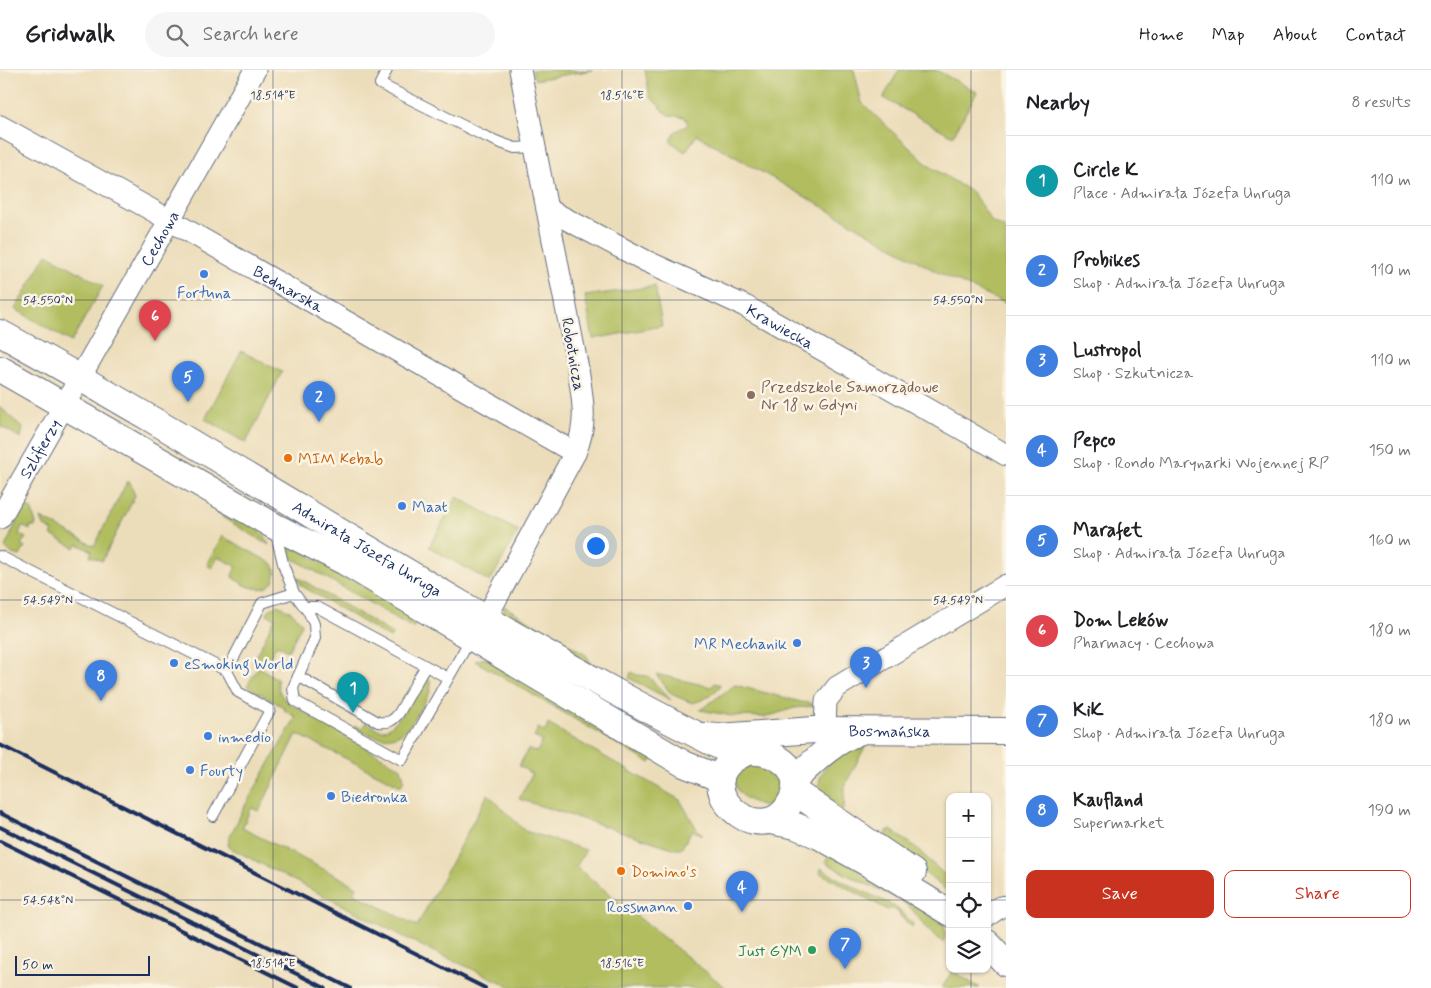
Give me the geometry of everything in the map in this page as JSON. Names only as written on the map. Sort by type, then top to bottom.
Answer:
[{"type":"street","name":"Cechowa","points":[[63,406],[255,70]]},
{"type":"street","name":"Robotnicza","points":[[479,627],[575,453],[583,428],[584,406],[520,70]]},
{"type":"street","name":"Bednarska","points":[[0,126],[575,453]]},
{"type":"street","name":"Krawiecka","points":[[547,209],[646,261],[745,306],[985,442],[1006,456]]},
{"type":"street","name":"Admirała Józefa Unruga","points":[[0,333],[79,377],[479,627],[684,764],[721,779]]},
{"type":"street","name":"Admirała Józefa Unruga","points":[[0,369],[274,526],[615,692],[739,756]]},
{"type":"street","name":"Szlifierzy","points":[[0,518],[63,406]]},
{"type":"street","points":[[698,735],[719,737],[794,730],[831,730],[826,701],[837,687],[1006,585]]},
{"type":"street","name":"Bosmańska","points":[[779,757],[831,730],[1006,731]]},
{"type":"street","points":[[770,820],[780,815],[789,806],[795,786],[826,752],[848,737],[864,730]]},
{"type":"street","points":[[946,902],[912,870],[795,786],[788,766],[779,757],[758,752],[748,752],[739,756],[727,766],[721,779],[724,798],[734,813],[751,820],[770,820],[796,826],[819,836],[946,911]]},
{"type":"street","points":[[991,913],[1000,907],[1006,906]]},
{"type":"street","points":[[991,947],[1006,963]]},
{"type":"lane","points":[[387,70],[380,84],[501,143],[515,148],[535,147]]},
{"type":"lane","points":[[274,526],[284,567],[294,593],[309,613],[314,624],[316,638],[293,688],[295,700],[402,760],[479,627]]},
{"type":"lane","points":[[0,556],[227,671],[238,692],[270,710],[213,816]]},
{"type":"lane","points":[[227,671],[262,603],[294,593]]},
{"type":"lane","points":[[305,607],[317,607],[448,678]]},
{"type":"lane","points":[[298,676],[378,722],[388,723],[394,720],[399,713],[425,667]]},
{"type":"green space","points":[[532,70],[593,70],[535,80]]},
{"type":"green space","points":[[645,70],[854,70],[862,103],[928,165],[973,193],[992,222],[1006,229],[1006,304],[935,271],[697,135],[685,152],[670,141],[676,131],[688,125],[685,117],[668,115],[650,97]]},
{"type":"green space","points":[[899,70],[936,70],[977,92],[953,136],[883,98]]},
{"type":"green space","points":[[47,254],[103,286],[71,342],[15,309]]},
{"type":"green space","points":[[655,286],[662,326],[593,339],[585,296]]},
{"type":"green space","points":[[241,351],[282,372],[246,443],[205,419]]},
{"type":"green space","points":[[0,407],[23,428],[21,438],[0,426]]},
{"type":"green space","points":[[127,482],[130,482],[135,496],[102,561],[90,556],[92,551],[77,544],[75,548],[51,535],[53,531],[44,526],[41,518],[94,546]]},
{"type":"green space","points":[[457,497],[518,531],[490,582],[429,547]]},
{"type":"green space","points":[[26,508],[31,508],[36,524],[35,527],[30,526],[30,530],[22,526],[19,534],[26,538],[21,544],[25,547],[20,556],[12,554],[5,547],[22,511]]},
{"type":"green space","points":[[224,512],[256,528],[269,545],[222,517]]},
{"type":"green space","points":[[222,536],[273,564],[275,574],[269,586],[260,589],[245,585],[232,577],[236,566],[218,557],[212,568],[207,565]]},
{"type":"green space","points":[[292,546],[419,617],[413,628],[287,555],[286,551]]},
{"type":"green space","points":[[296,578],[393,634],[390,638],[302,586]]},
{"type":"green space","points":[[277,605],[291,612],[302,624],[288,651],[277,645],[262,669],[277,679],[280,692],[287,702],[401,768],[404,780],[401,786],[297,734],[259,811],[251,808],[242,828],[357,887],[354,893],[417,926],[488,794],[525,831],[586,850],[576,867],[726,988],[514,988],[426,948],[228,847],[229,838],[246,804],[296,717],[284,710],[285,708],[247,686],[259,666],[253,662],[275,618],[267,614],[269,610]]},
{"type":"green space","points":[[504,606],[586,655],[591,663],[609,674],[503,616]]},
{"type":"green space","points":[[487,659],[655,756],[650,763],[475,661]]},
{"type":"green space","points":[[631,672],[637,675],[648,676],[671,700],[629,678]]},
{"type":"green space","points":[[656,674],[711,687],[715,683],[721,685],[708,697],[692,703],[671,694]]},
{"type":"green space","points":[[425,677],[430,680],[430,692],[416,717],[402,733],[393,737],[383,737],[369,735],[353,728],[355,725],[363,729],[366,722],[379,730],[389,727],[407,707]]},
{"type":"green space","points":[[735,685],[811,703],[813,706],[794,708],[766,717],[732,716],[700,710]]},
{"type":"green space","points":[[548,724],[680,800],[697,829],[703,835],[692,830],[681,849],[676,849],[519,799],[532,774],[519,766],[528,749],[537,752],[542,741],[534,737],[538,728],[545,732]]},
{"type":"green space","points":[[865,744],[845,785],[844,808],[840,814],[822,800],[819,792],[821,777],[829,763],[850,749]]},
{"type":"green space","points":[[755,764],[778,777],[782,787],[784,793],[771,807],[758,804],[746,798],[737,789],[735,783],[739,769]]},
{"type":"green space","points":[[891,830],[915,847],[946,876],[946,890],[888,844],[887,831]]},
{"type":"green space","points":[[831,851],[944,924],[945,937],[943,942],[928,930],[911,908],[899,899],[847,875],[825,862]]},
{"type":"green space","points":[[821,868],[895,907],[913,924],[912,927],[900,916],[900,913],[891,908],[888,910],[820,873]]},
{"type":"green space","points":[[951,973],[955,973],[980,988],[942,988]]},
{"type":"railway","points":[[0,745],[485,988]]},
{"type":"railway","points":[[0,813],[350,988]]},
{"type":"railway","points":[[0,827],[325,988]]},
{"type":"railway","points":[[0,841],[298,988]]},
{"type":"place","name":"Fortuna","points":[[204,274]]},
{"type":"place","name":"Dom Leków","points":[[155,341]]},
{"type":"place","name":"Przedszkole Samorządowe Nr 18 w Gdyni","points":[[751,395]]},
{"type":"place","name":"Marafet","points":[[188,402]]},
{"type":"place","name":"Probikes","points":[[319,422]]},
{"type":"place","name":"MIM Kebab","points":[[288,458]]},
{"type":"place","name":"Maat","points":[[402,506]]},
{"type":"place","name":"MR Mechanik","points":[[797,643]]},
{"type":"place","name":"eSmoking World","points":[[174,663]]},
{"type":"place","name":"Lustropol","points":[[866,688]]},
{"type":"place","name":"Kaufland","points":[[101,701]]},
{"type":"place","name":"Circle K","points":[[353,713]]},
{"type":"place","name":"inmedio","points":[[208,736]]},
{"type":"place","name":"Fourty","points":[[190,770]]},
{"type":"place","name":"Biedronka","points":[[331,796]]},
{"type":"place","name":"Domino's","points":[[621,871]]},
{"type":"place","name":"Rossmann","points":[[688,906]]},
{"type":"place","name":"Pepco","points":[[742,912]]},
{"type":"place","name":"Just GYM","points":[[812,950]]},
{"type":"place","name":"KiK","points":[[845,969]]}]
